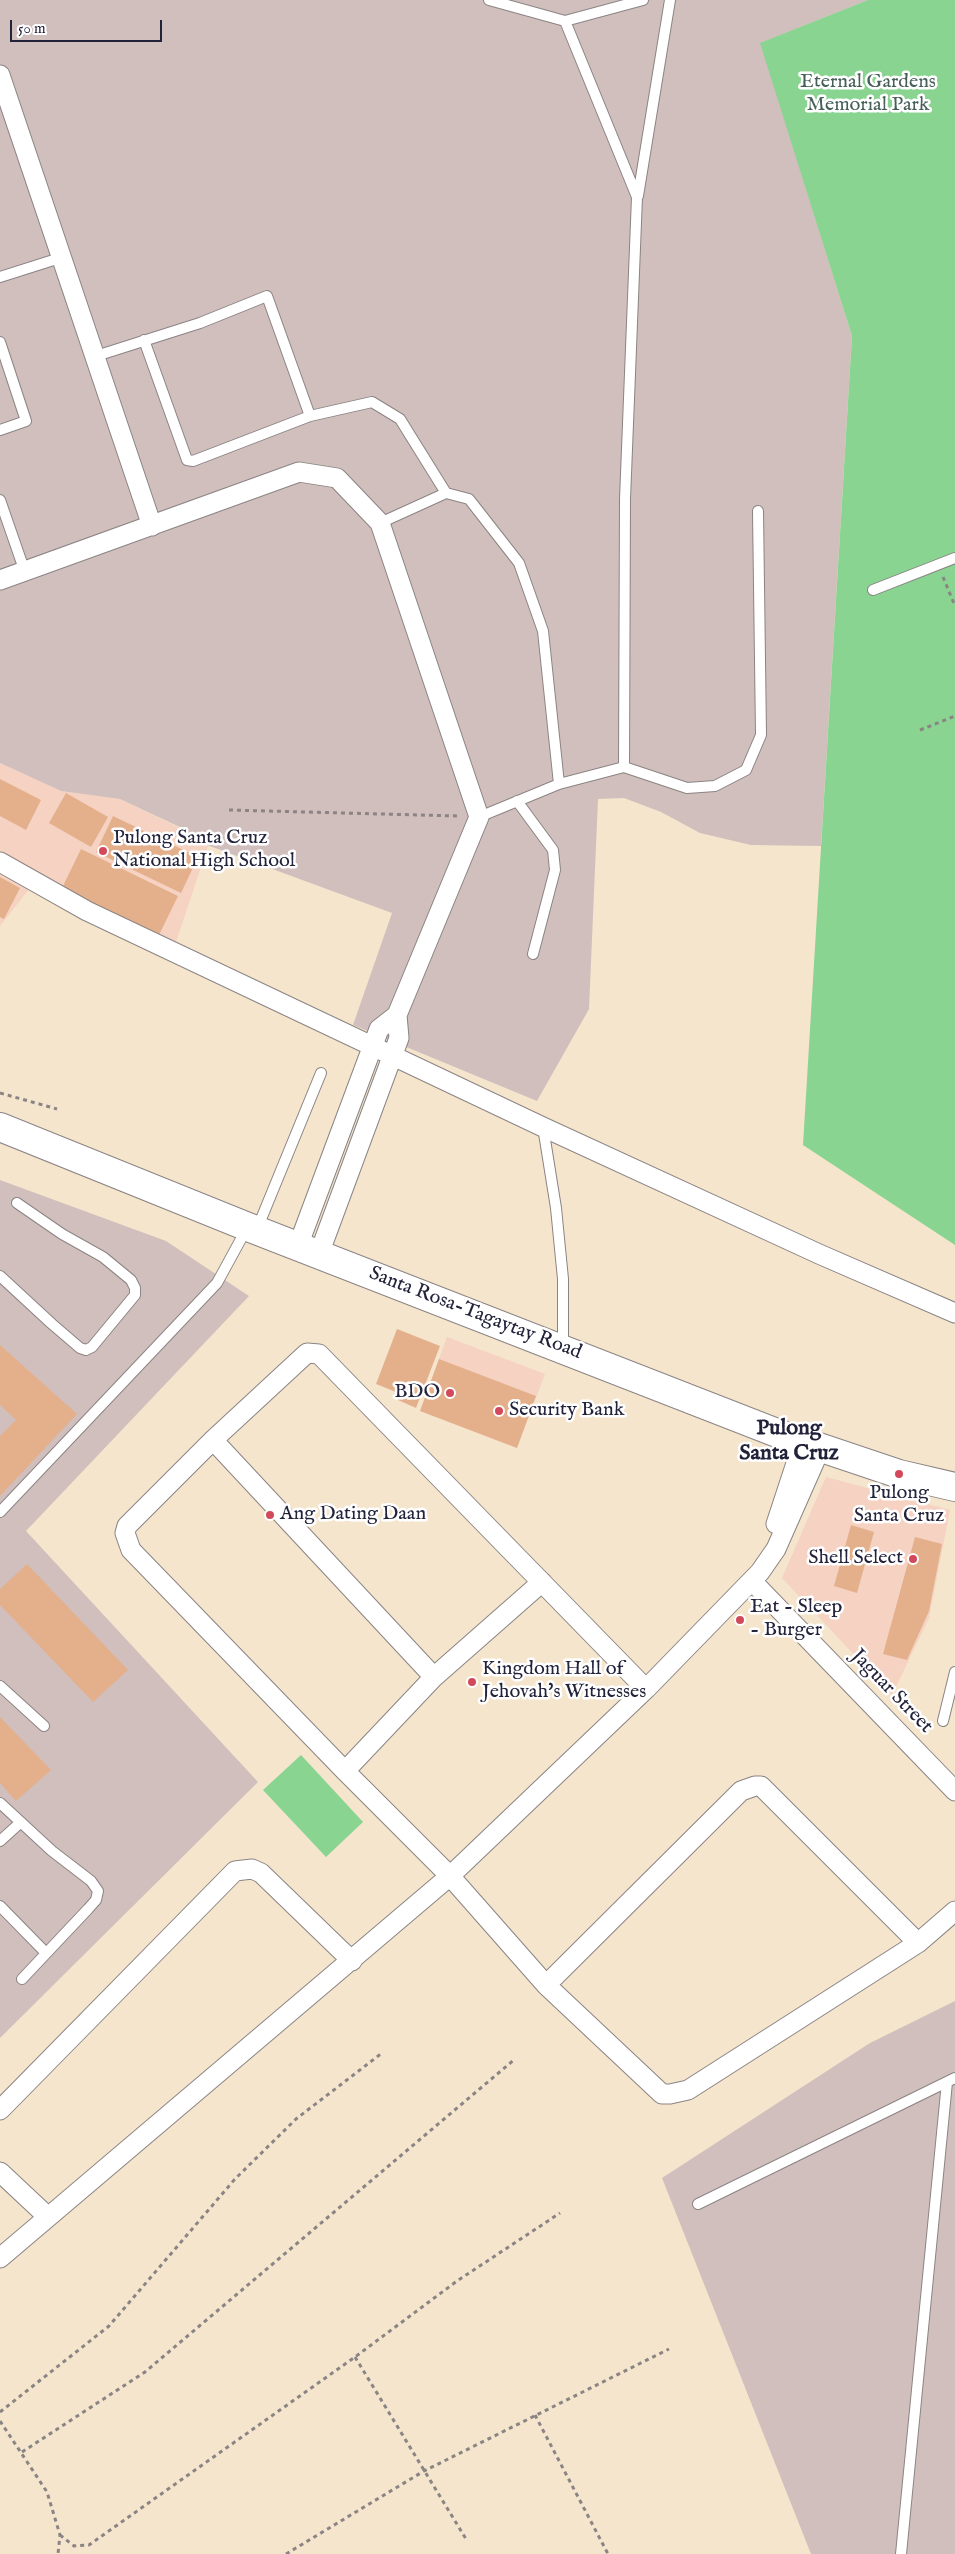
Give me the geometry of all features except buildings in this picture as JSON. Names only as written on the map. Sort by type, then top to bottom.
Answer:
[{"type":"main road","name":"Santa Rosa-Tagaytay Road","points":[[0,1127],[252,1228],[812,1444],[899,1474],[955,1487]]},
{"type":"street","points":[[0,75],[63,257],[152,526]]},
{"type":"street","points":[[0,580],[299,472],[337,478],[380,523],[479,817],[397,1015],[399,1038],[394,1055],[309,1250]]},
{"type":"street","points":[[0,862],[87,912],[373,1045],[543,1127],[819,1254],[955,1313]]},
{"type":"street","points":[[309,1250],[373,1045],[379,1029],[397,1015]]},
{"type":"street","points":[[646,1689],[319,1354],[307,1353],[213,1440],[126,1526],[124,1534],[130,1550],[344,1771],[450,1876],[546,1985],[662,2094],[688,2090],[918,1943],[955,1912]]},
{"type":"street","points":[[213,1440],[434,1677]]},
{"type":"street","points":[[0,2258],[450,1876],[646,1689],[752,1581],[765,1564],[767,1546],[812,1444]]},
{"type":"street","name":"Jaguar Street","points":[[752,1581],[955,1791]]},
{"type":"street","points":[[344,1771],[434,1677],[542,1582]]},
{"type":"street","points":[[546,1985],[741,1791],[754,1786],[761,1786],[918,1943]]},
{"type":"street","points":[[0,2110],[235,1871],[252,1869],[261,1873],[352,1961]]},
{"type":"street","points":[[0,2172],[48,2216]]},
{"type":"lane","points":[[489,0],[565,21],[644,0]]},
{"type":"lane","points":[[624,768],[625,499],[637,198],[670,0]]},
{"type":"lane","points":[[565,21],[637,198]]},
{"type":"lane","points":[[0,277],[63,257]]},
{"type":"lane","points":[[96,356],[200,322],[267,296],[310,416]]},
{"type":"lane","points":[[144,340],[187,460],[193,461],[310,416],[372,402],[400,419],[446,493]]},
{"type":"lane","points":[[0,342],[26,421],[0,430]]},
{"type":"lane","points":[[380,523],[446,493],[469,499],[518,563],[543,631],[559,784]]},
{"type":"lane","points":[[0,500],[25,572]]},
{"type":"lane","points":[[479,817],[559,784],[624,768],[687,788],[714,786],[746,770],[762,735],[758,511]]},
{"type":"lane","points":[[873,590],[955,558]]},
{"type":"lane","points":[[517,801],[553,850],[556,870],[533,954]]},
{"type":"lane","points":[[0,1512],[217,1283],[252,1228],[321,1073]]},
{"type":"lane","points":[[543,1127],[556,1208],[563,1279],[563,1348]]},
{"type":"lane","points":[[0,1276],[59,1330],[80,1348],[86,1350],[92,1346],[135,1295],[135,1288],[131,1280],[103,1257],[62,1234],[17,1203]]},
{"type":"lane","points":[[943,1721],[955,1672]]},
{"type":"lane","points":[[0,1686],[44,1726]]},
{"type":"lane","points":[[0,1804],[91,1881],[98,1891],[96,1900],[22,1978]]},
{"type":"lane","points":[[0,1841],[21,1822]]},
{"type":"lane","points":[[0,1906],[45,1952]]},
{"type":"lane","points":[[698,2204],[951,2080]]},
{"type":"lane","points":[[901,2554],[951,2080]]},
{"type":"path","points":[[939,565],[955,606]]},
{"type":"path","points":[[920,730],[955,716]]},
{"type":"path","points":[[229,810],[479,817]]},
{"type":"path","points":[[0,1093],[57,1109]]},
{"type":"path","points":[[0,2412],[109,2326],[234,2179],[296,2119],[382,2052]]},
{"type":"path","points":[[22,2452],[145,2372],[515,2059]]},
{"type":"path","points":[[60,2535],[74,2546],[89,2545],[355,2357],[457,2281],[560,2212]]},
{"type":"path","points":[[286,2554],[424,2471],[669,2349]]},
{"type":"path","points":[[355,2357],[466,2539]]},
{"type":"path","points":[[535,2415],[608,2554]]},
{"type":"path","points":[[0,2421],[47,2492],[60,2535],[58,2554]]},
{"type":"shaded area","points":[[0,0],[868,0],[761,43],[852,336],[821,846],[751,845],[700,833],[661,812],[624,798],[598,799],[589,1009],[537,1101],[353,1025],[392,913],[188,838],[186,830],[120,799],[61,791],[0,763]]},
{"type":"shaded area","name":"Pulong Santa Cruz National High School","points":[[0,763],[61,791],[120,799],[186,831],[188,838],[208,846],[174,948],[0,856]]},
{"type":"shaded area","points":[[0,871],[30,888],[0,926]]},
{"type":"shaded area","points":[[0,1180],[166,1241],[249,1296],[26,1531],[258,1782],[0,2038]]},
{"type":"shaded area","points":[[447,1337],[545,1374],[517,1448],[420,1411]]},
{"type":"shaded area","points":[[826,1477],[950,1510],[929,1618],[892,1695],[782,1578]]},
{"type":"shaded area","points":[[955,2001],[955,2554],[811,2554],[662,2178],[870,2043]]},
{"type":"green space","name":"Eternal Gardens Memorial Park","points":[[868,0],[955,0],[955,1245],[803,1145],[852,336],[760,43]]},
{"type":"green space","points":[[301,1755],[363,1822],[326,1857],[263,1790]]},
{"type":"place","name":"Pulong Santa Cruz National High School","points":[[103,851]]},
{"type":"place","name":"BDO","points":[[450,1393]]},
{"type":"place","name":"Security Bank","points":[[499,1411]]},
{"type":"place","name":"Pulong Santa Cruz","points":[[899,1474]]},
{"type":"place","name":"Ang Dating Daan","points":[[270,1515]]},
{"type":"place","name":"Shell Select","points":[[913,1559]]},
{"type":"place","name":"Eat - Sleep - Burger","points":[[740,1620]]},
{"type":"place","name":"Kingdom Hall of Jehovah's Witnesses","points":[[472,1682]]},
{"type":"district","name":"Pulong Santa Cruz","points":[[789,1442]]}]
